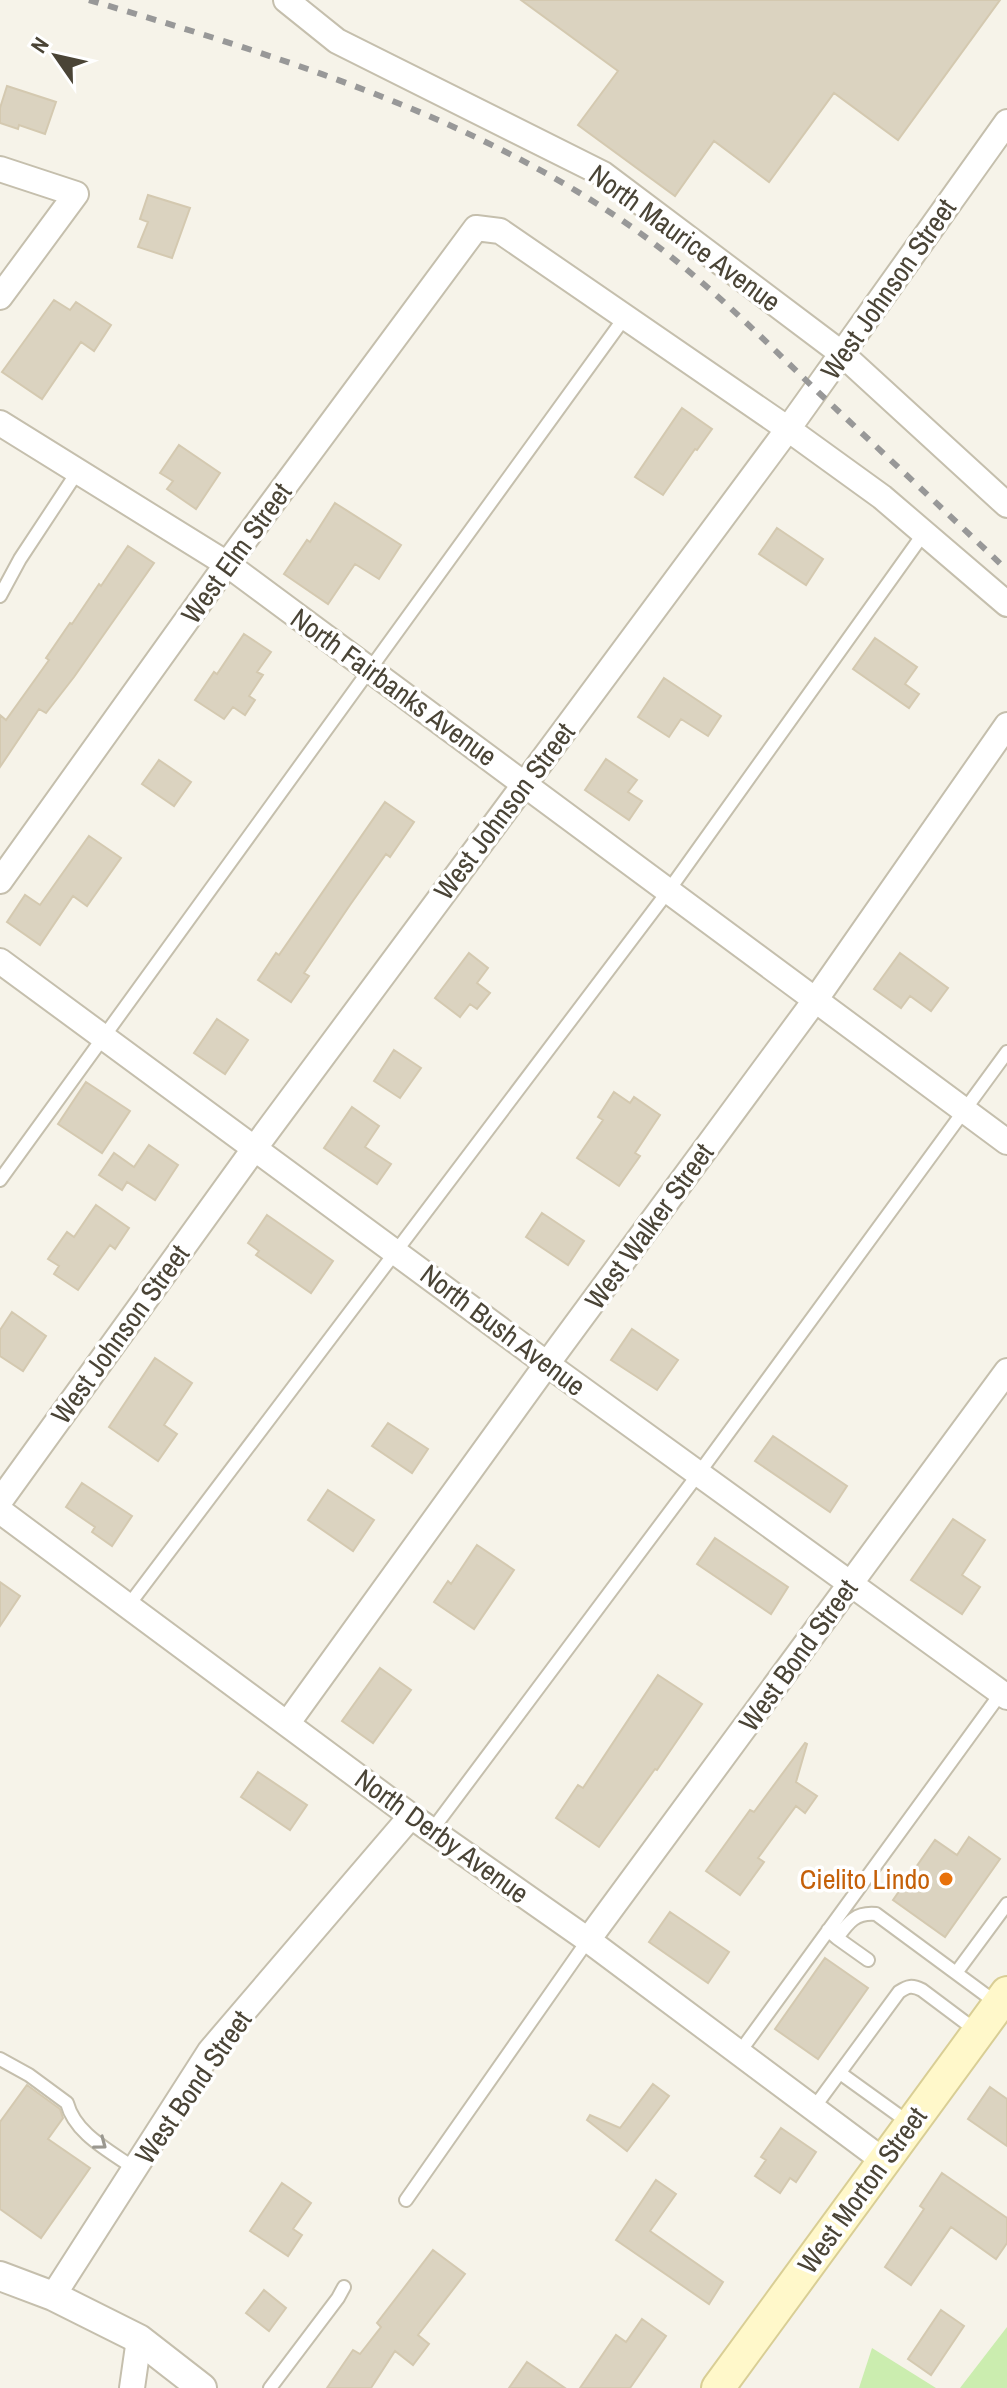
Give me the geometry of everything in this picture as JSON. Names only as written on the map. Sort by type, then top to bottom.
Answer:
[{"type":"main road","name":"West Morton Street","points":[[718,2388],[1003,1999]]},
{"type":"street","name":"North Maurice Avenue","points":[[286,0],[337,41],[603,174],[841,353],[1007,505]]},
{"type":"street","name":"West Johnson Street","points":[[0,1501],[254,1149],[788,429],[1007,122]]},
{"type":"street","points":[[0,169],[76,194],[0,297]]},
{"type":"street","name":"West Elm Street","points":[[0,881],[227,564],[476,228],[500,231],[625,317]]},
{"type":"street","points":[[625,317],[882,497],[1007,604]]},
{"type":"street","name":"North Fairbanks Avenue","points":[[0,423],[227,564],[1007,1142]]},
{"type":"street","name":"West Walker Street","points":[[287,1724],[816,999],[1007,725]]},
{"type":"street","name":"North Bush Avenue","points":[[0,961],[547,1364],[1004,1695]]},
{"type":"street","name":"West Bond Street","points":[[588,1940],[1007,1371]]},
{"type":"street","name":"North Derby Avenue","points":[[0,1511],[411,1816],[588,1940],[884,2161]]},
{"type":"street","name":"West Bond Street","points":[[53,2296],[210,2051],[411,1816]]},
{"type":"street","points":[[0,2276],[53,2296],[139,2339],[202,2388]]},
{"type":"street","points":[[132,2388],[139,2339]]},
{"type":"lane","points":[[0,1180],[625,317]]},
{"type":"lane","points":[[0,596],[20,559],[78,471]]},
{"type":"lane","points":[[128,1606],[669,890],[924,533]]},
{"type":"lane","points":[[432,1830],[699,1473],[1007,1052]]},
{"type":"lane","points":[[739,2053],[833,1934],[1004,1695]]},
{"type":"lane","points":[[956,1973],[1007,1904]]},
{"type":"lane","points":[[833,1934],[852,1918],[867,1913],[876,1914],[956,1973],[1003,1999]]},
{"type":"lane","points":[[833,1934],[868,1960]]},
{"type":"lane","points":[[406,2200],[588,1940]]},
{"type":"lane","points":[[813,2109],[899,1992],[906,1987],[914,1986],[922,1990],[979,2032]]},
{"type":"lane","points":[[0,2059],[29,2075],[67,2103],[70,2116],[77,2126],[135,2169]]},
{"type":"lane","points":[[840,2073],[911,2124]]},
{"type":"lane","points":[[270,2388],[344,2287]]},
{"type":"green space","points":[[1007,2327],[1007,2388],[960,2388]]},
{"type":"green space","points":[[872,2348],[936,2388],[859,2388]]},
{"type":"building","points":[[521,0],[1000,0],[898,140],[834,93],[769,182],[714,141],[675,196],[578,125],[618,71]]},
{"type":"building","points":[[7,86],[56,102],[45,134],[19,125],[18,129],[0,123],[0,108]]},
{"type":"building","points":[[148,195],[190,208],[172,258],[138,247],[148,222],[140,219]]},
{"type":"building","points":[[54,300],[70,310],[76,302],[111,325],[94,351],[81,342],[42,399],[2,372]]},
{"type":"building","points":[[682,408],[712,429],[663,495],[635,477]]},
{"type":"building","points":[[179,445],[220,473],[196,509],[167,489],[173,481],[160,473]]},
{"type":"building","points":[[335,503],[401,545],[379,579],[355,564],[328,604],[284,574],[307,540],[310,542]]},
{"type":"building","points":[[777,528],[823,559],[806,585],[759,554]]},
{"type":"building","points":[[128,546],[154,563],[74,677],[46,713],[39,709],[0,767],[0,715],[6,720],[49,660],[46,658],[70,623],[99,584],[101,586]]},
{"type":"building","points":[[244,634],[271,652],[257,672],[263,675],[249,696],[255,700],[245,715],[233,707],[224,719],[195,700]]},
{"type":"building","points":[[875,638],[917,667],[905,684],[919,694],[909,708],[853,669]]},
{"type":"building","points":[[664,678],[721,716],[708,736],[681,719],[669,737],[638,717]]},
{"type":"building","points":[[606,759],[637,780],[628,792],[642,801],[629,820],[585,790]]},
{"type":"building","points":[[159,760],[191,782],[174,806],[142,784]]},
{"type":"building","points":[[385,802],[414,822],[390,857],[386,854],[350,905],[304,973],[309,976],[291,1002],[258,980],[276,953],[279,955]]},
{"type":"building","points":[[89,836],[121,858],[87,906],[73,896],[40,945],[7,922],[25,895],[40,905]]},
{"type":"building","points":[[469,953],[488,968],[477,983],[490,993],[477,1009],[470,1004],[460,1017],[435,998]]},
{"type":"building","points":[[900,953],[948,988],[931,1011],[910,996],[901,1008],[874,989]]},
{"type":"building","points":[[217,1019],[248,1040],[225,1074],[194,1053]]},
{"type":"building","points":[[394,1050],[421,1068],[400,1098],[374,1081]]},
{"type":"building","points":[[86,1082],[130,1111],[102,1153],[58,1124]]},
{"type":"building","points":[[614,1092],[630,1103],[634,1097],[660,1115],[635,1153],[640,1156],[619,1186],[577,1158],[603,1120],[598,1117]]},
{"type":"building","points":[[352,1107],[379,1126],[365,1147],[391,1164],[377,1184],[324,1148]]},
{"type":"building","points":[[149,1145],[178,1165],[155,1200],[127,1182],[122,1190],[99,1175],[114,1153],[134,1167]]},
{"type":"building","points":[[96,1205],[129,1228],[115,1249],[110,1245],[78,1290],[54,1274],[59,1266],[48,1259],[67,1232],[74,1237]]},
{"type":"building","points":[[542,1213],[584,1241],[568,1265],[526,1237]]},
{"type":"building","points":[[267,1215],[333,1261],[311,1293],[256,1255],[259,1251],[248,1243]]},
{"type":"building","points":[[12,1312],[46,1336],[23,1371],[0,1356],[0,1330]]},
{"type":"building","points":[[632,1329],[678,1360],[657,1390],[611,1360]]},
{"type":"building","points":[[155,1358],[192,1383],[164,1425],[177,1434],[158,1461],[109,1427]]},
{"type":"building","points":[[388,1423],[428,1449],[412,1473],[372,1446]]},
{"type":"building","points":[[773,1436],[847,1486],[830,1512],[755,1461]]},
{"type":"building","points":[[82,1483],[132,1516],[112,1546],[92,1532],[95,1527],[66,1507]]},
{"type":"building","points":[[328,1490],[374,1520],[353,1551],[308,1520]]},
{"type":"building","points":[[953,1519],[985,1540],[962,1575],[980,1587],[962,1614],[911,1580]]},
{"type":"building","points":[[715,1538],[788,1587],[771,1614],[697,1564]]},
{"type":"building","points":[[477,1545],[514,1570],[474,1629],[434,1602],[448,1581],[451,1584]]},
{"type":"building","points":[[0,1582],[20,1596],[0,1626]]},
{"type":"building","points":[[380,1668],[411,1690],[373,1743],[342,1721]]},
{"type":"building","points":[[658,1675],[702,1704],[599,1847],[556,1818],[578,1785],[583,1788]]},
{"type":"building","points":[[805,1743],[796,1782],[817,1796],[805,1813],[796,1806],[758,1858],[764,1862],[740,1895],[706,1871],[750,1810],[754,1812]]},
{"type":"building","points":[[258,1772],[307,1805],[290,1830],[241,1797]]},
{"type":"building","name":"Cielito Lindo","points":[[969,1837],[1000,1859],[945,1937],[893,1900],[935,1840],[957,1855]]},
{"type":"building","points":[[670,1912],[729,1952],[708,1983],[649,1942]]},
{"type":"building","points":[[825,1958],[868,1988],[818,2059],[775,2029]]},
{"type":"building","points":[[653,2084],[669,2096],[627,2151],[587,2120],[590,2115],[620,2128]]},
{"type":"building","points":[[27,2085],[60,2109],[63,2118],[48,2139],[90,2168],[41,2238],[0,2209],[0,2122]]},
{"type":"building","points":[[990,2087],[1007,2099],[1007,2146],[968,2119]]},
{"type":"building","points":[[781,2128],[816,2152],[796,2182],[790,2178],[780,2193],[755,2176],[766,2160],[761,2157]]},
{"type":"building","points":[[942,2173],[1007,2218],[1007,2243],[996,2259],[951,2227],[911,2285],[885,2267],[924,2209],[920,2206]]},
{"type":"building","points":[[656,2180],[676,2194],[650,2231],[723,2282],[709,2304],[616,2240]]},
{"type":"building","points":[[282,2183],[311,2203],[293,2229],[302,2235],[288,2256],[250,2231]]},
{"type":"building","points":[[433,2250],[465,2274],[418,2335],[429,2344],[413,2365],[395,2351],[371,2388],[327,2388],[353,2350],[360,2354],[381,2327],[377,2323]]},
{"type":"building","points":[[264,2290],[286,2308],[269,2331],[246,2313]]},
{"type":"building","points":[[941,2310],[964,2326],[931,2375],[908,2359]]},
{"type":"building","points":[[642,2319],[666,2336],[630,2388],[580,2388],[616,2335],[626,2342]]},
{"type":"building","points":[[527,2362],[565,2388],[509,2388]]},
{"type":"railway","points":[[89,0],[227,42],[365,90],[499,148],[562,183],[650,240],[700,281],[1007,570]]},
{"type":"place","name":"Cielito Lindo","points":[[946,1879]]}]
